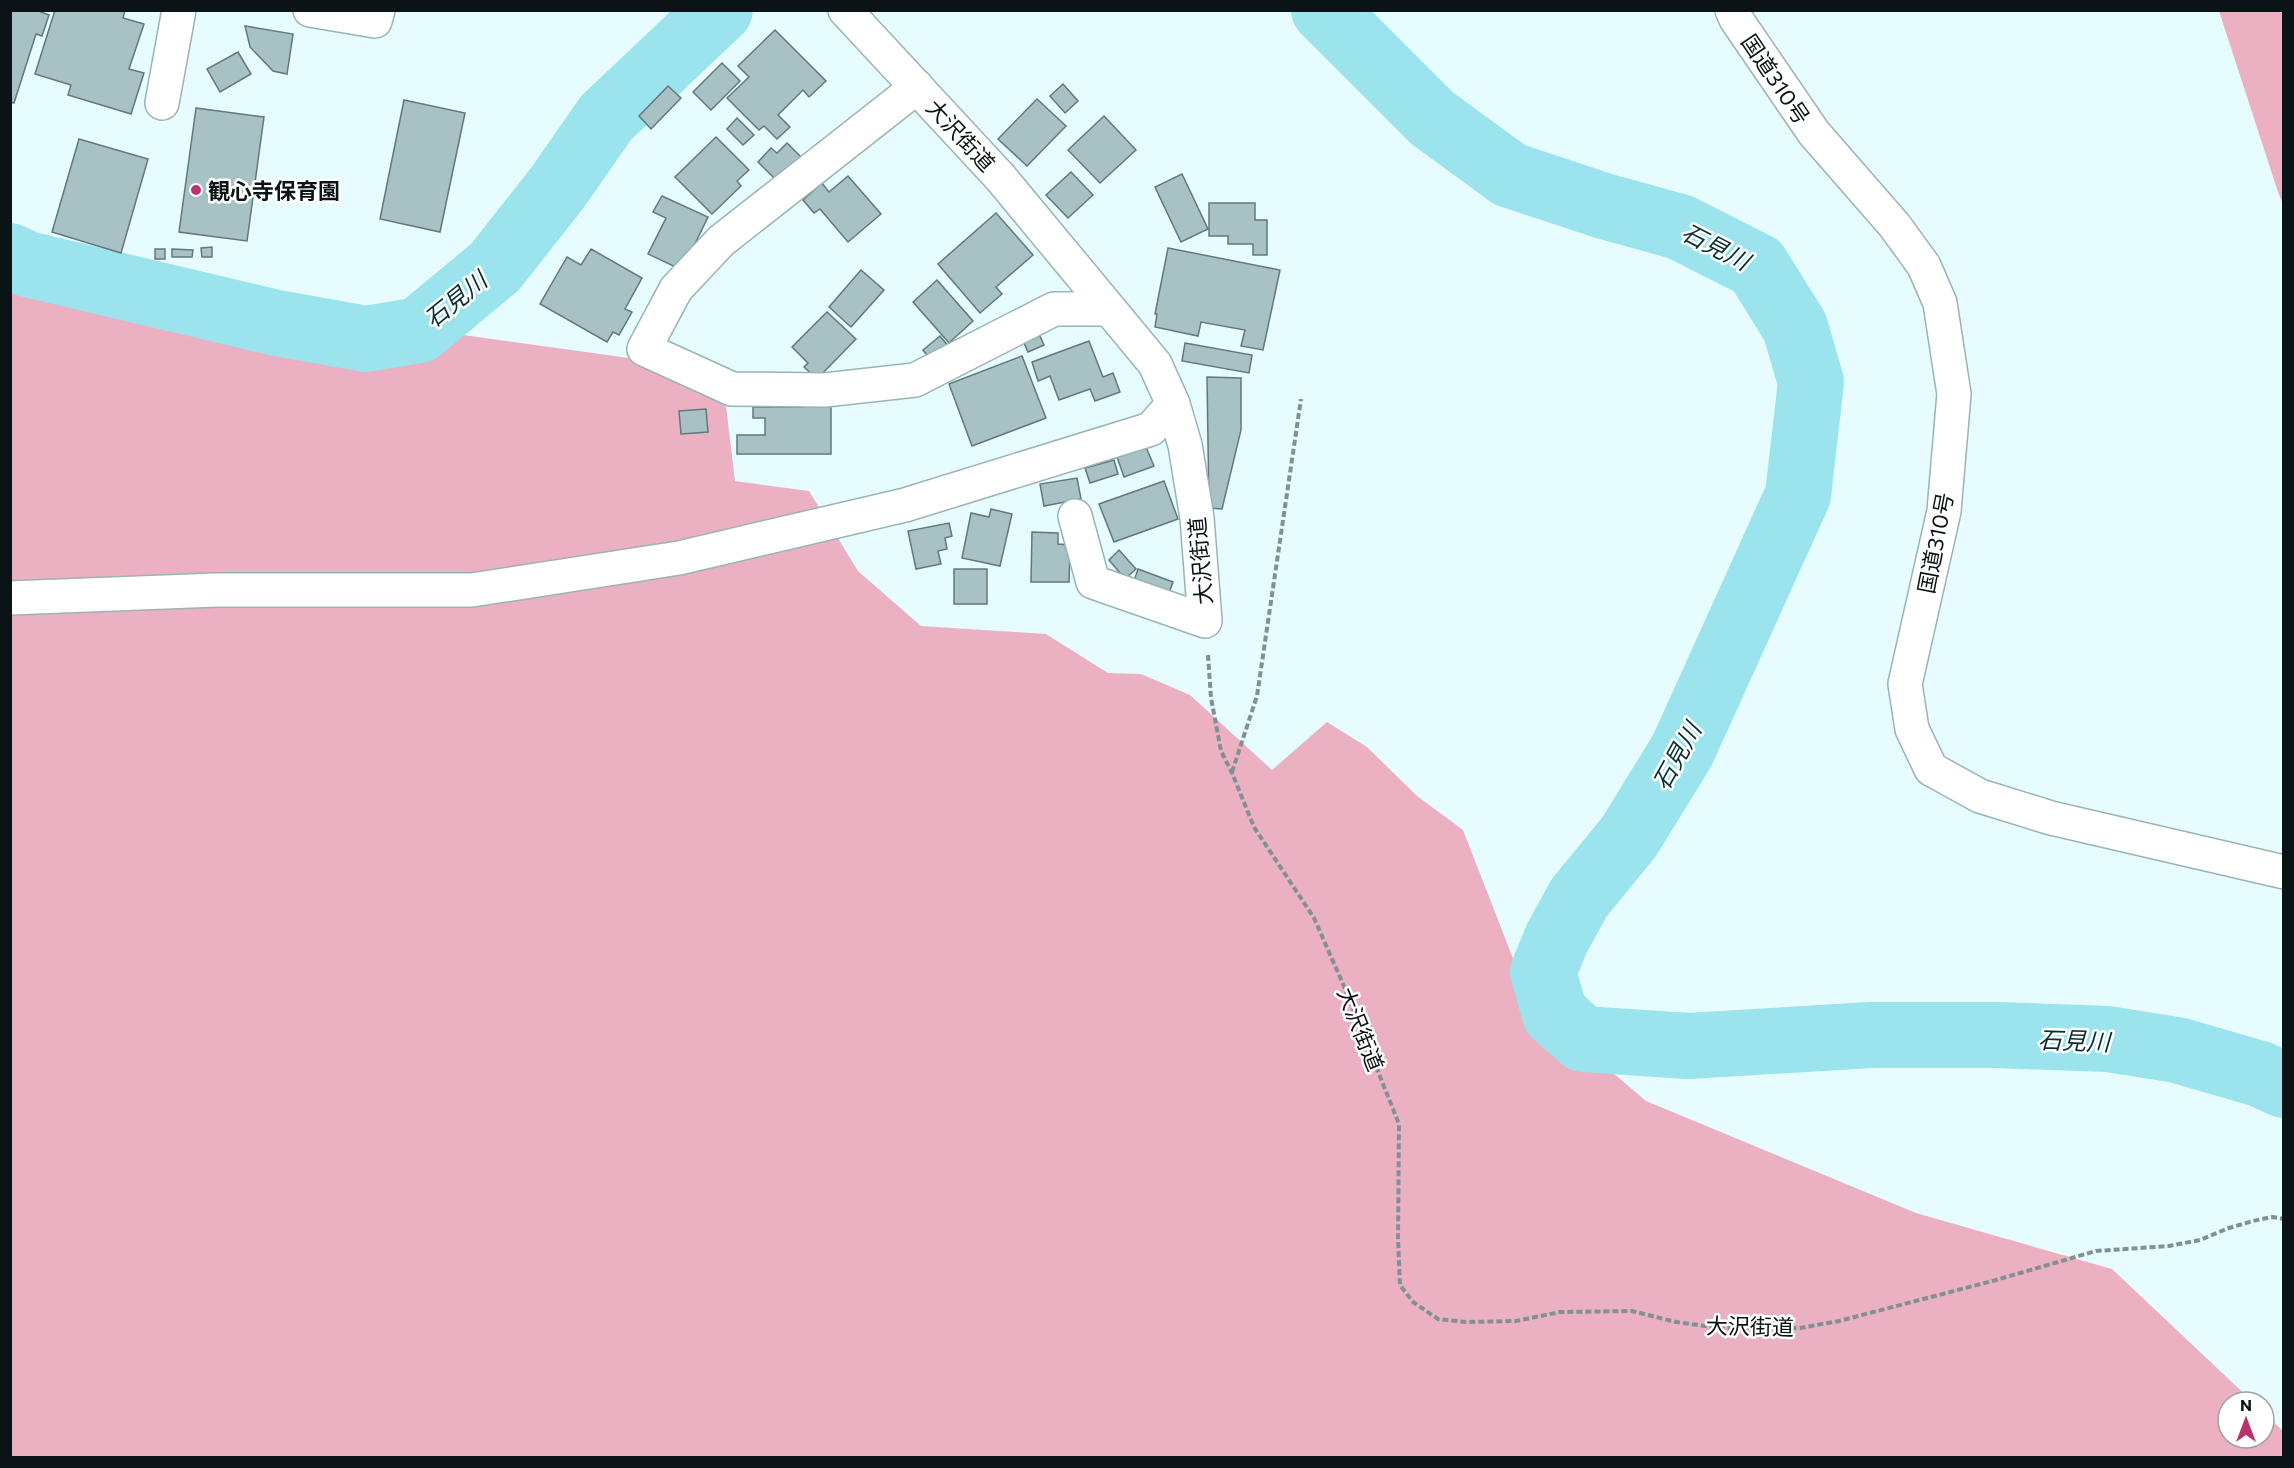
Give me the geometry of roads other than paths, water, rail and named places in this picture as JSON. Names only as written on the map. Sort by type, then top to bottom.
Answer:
[{"type":"main road","points":[[162,103],[179,10]]},
{"type":"main road","points":[[310,10],[375,21],[378,10]]},
{"type":"main road","name":"大沢街道","points":[[845,10],[1000,177],[1155,364],[1173,404],[1185,445],[1197,518],[1205,621],[1093,582],[1075,516]]},
{"type":"main road","name":"国道310号","points":[[1732,10],[1736,20],[1814,133],[1895,226],[1924,266],[1940,303],[1954,394],[1944,512],[1905,684],[1912,729],[1931,769],[1980,796],[2051,818],[2283,872]]},
{"type":"main road","points":[[917,87],[721,242],[676,289],[644,349],[732,389],[825,390],[915,380],[1054,309],[1108,309]]},
{"type":"main road","points":[[10,598],[217,590],[472,590],[679,558],[905,505],[1150,429],[1173,404]]},
{"type":"waterway","name":"石見川","points":[[10,256],[27,264],[277,323],[366,339],[419,330],[495,267],[558,187],[606,118],[720,10]]},
{"type":"waterway","name":"石見川","points":[[1324,10],[1432,118],[1510,175],[1604,206],[1680,227],[1757,266],[1795,327],[1811,382],[1798,495],[1682,751],[1629,837],[1579,898],[1557,938],[1543,972],[1555,1014],[1583,1039],[1688,1046],[1871,1035],[1996,1035],[2108,1039],[2177,1050],[2260,1074],[2284,1085]]},
{"type":"place","name":"観心寺保育園","points":[[196,190]]}]
